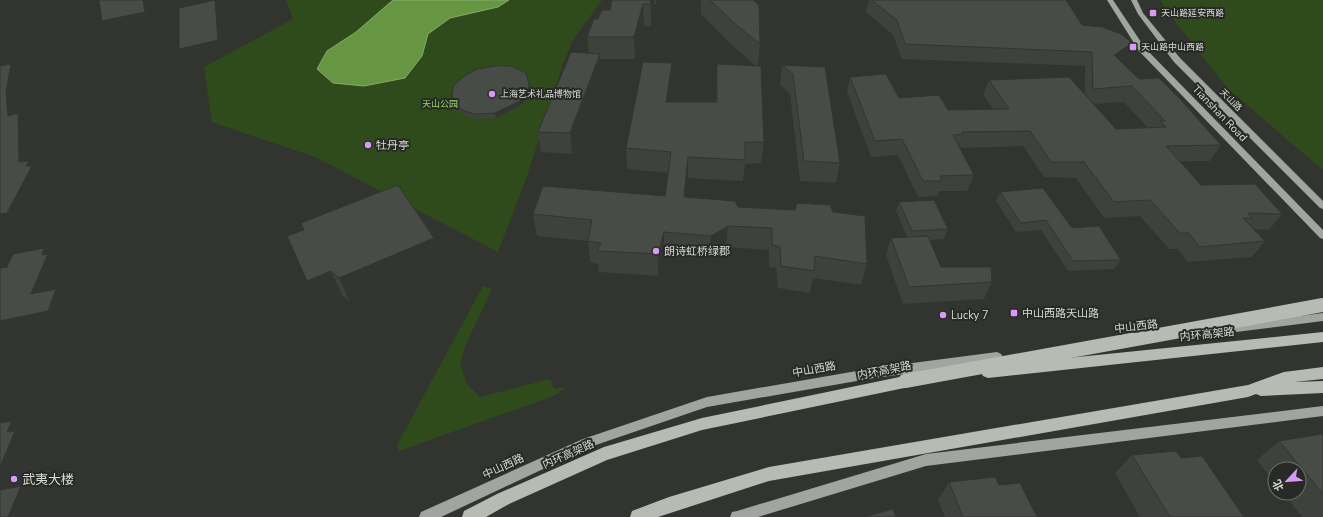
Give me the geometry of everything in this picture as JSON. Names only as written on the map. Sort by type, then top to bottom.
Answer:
[{"type":"highway","points":[[905,381],[1323,305]]},
{"type":"highway","name":"内环高架路","points":[[470,517],[503,499],[604,454],[702,424],[905,381],[1323,337]]},
{"type":"highway","points":[[1248,391],[1284,378],[1323,373]]},
{"type":"highway","points":[[638,517],[670,505],[769,474],[1248,391],[1323,387]]},
{"type":"main road","name":"Tianshan Road","points":[[1110,0],[1142,49],[1323,236]]},
{"type":"main road","name":"天山路","points":[[1134,0],[1140,13],[1177,60],[1323,206]]},
{"type":"main road","name":"中山西路","points":[[426,517],[587,443],[707,402],[874,373],[1323,317]]},
{"type":"main road","points":[[737,517],[926,460],[1203,428],[1323,411]]},
{"type":"green space","name":"天山公园","points":[[286,0],[602,0],[573,40],[562,67],[526,179],[498,252],[315,157],[212,122],[204,67],[293,19]]},
{"type":"green space","points":[[1160,0],[1323,0],[1323,170],[1229,90],[1166,10]]},
{"type":"green space","points":[[483,286],[492,289],[466,344],[460,364],[467,384],[480,397],[550,379],[554,389],[566,387],[554,396],[399,451],[397,445]]},
{"type":"shaded area","points":[[393,0],[509,0],[498,7],[450,18],[428,34],[422,56],[405,78],[364,86],[333,83],[317,69],[327,51],[356,32]]},
{"type":"building","points":[[99,0],[143,0],[145,12],[102,21]]},
{"type":"building","points":[[215,0],[218,40],[179,49],[179,8]]},
{"type":"building","points":[[612,0],[651,0],[650,4],[643,4],[634,37],[587,37],[594,19],[598,19],[602,10],[610,10]]},
{"type":"building","points":[[710,0],[753,0],[759,5],[760,44],[734,23]]},
{"type":"building","points":[[871,0],[1066,0],[1082,25],[1102,27],[1121,34],[1132,43],[1114,55],[1139,79],[1159,78],[1221,145],[1166,146],[1201,185],[1255,184],[1282,214],[1248,213],[1252,218],[1243,218],[1265,241],[1199,247],[1189,233],[1180,233],[1150,200],[1114,202],[1084,162],[1051,162],[1030,131],[962,132],[963,134],[953,135],[974,175],[940,176],[942,181],[923,181],[902,139],[875,141],[850,77],[886,74],[899,98],[939,95],[948,110],[1009,109],[989,80],[1069,77],[1116,129],[1166,127],[1160,121],[1165,121],[1132,86],[1093,89],[1092,52],[905,44],[897,20]]},
{"type":"building","points":[[571,52],[600,54],[570,133],[538,132]]},
{"type":"building","points":[[643,62],[672,63],[666,102],[717,102],[717,64],[761,66],[764,142],[745,142],[745,160],[688,157],[684,197],[735,201],[738,207],[795,210],[797,203],[830,205],[833,212],[865,216],[867,264],[815,256],[814,271],[781,266],[780,247],[772,245],[772,228],[728,226],[711,236],[664,232],[658,254],[597,251],[601,243],[588,241],[592,220],[533,214],[543,186],[665,196],[671,152],[626,148]]},
{"type":"building","points":[[11,64],[6,92],[8,116],[18,113],[19,162],[29,161],[26,166],[32,166],[7,213],[0,214],[0,66]]},
{"type":"building","points":[[782,65],[825,67],[840,163],[804,161],[793,74]]},
{"type":"building","name":"上海艺术礼品博物馆","points":[[495,66],[511,66],[526,73],[529,84],[528,93],[520,101],[495,113],[475,114],[454,105],[452,94],[454,85],[466,75],[477,69]]},
{"type":"building","points":[[398,185],[434,238],[339,278],[331,271],[307,281],[287,236],[304,230],[301,223]]},
{"type":"building","points":[[1043,188],[1072,228],[1099,226],[1121,260],[1073,261],[1046,220],[1021,223],[1000,192]]},
{"type":"building","points":[[934,200],[948,229],[912,231],[899,202]]},
{"type":"building","points":[[928,236],[941,267],[991,267],[992,282],[909,287],[891,238]]},
{"type":"building","points":[[44,248],[42,255],[48,254],[31,294],[56,289],[48,311],[0,321],[0,268],[7,267],[13,254]]},
{"type":"building","points":[[12,421],[7,432],[15,431],[0,467],[0,423]]},
{"type":"building","points":[[1322,434],[1323,494],[1307,475],[1307,461],[1296,461],[1279,441]]},
{"type":"building","points":[[1176,451],[1181,458],[1202,456],[1244,517],[1170,517],[1132,455]]},
{"type":"building","points":[[995,477],[999,485],[1020,483],[1037,517],[963,517],[949,482]]},
{"type":"building","points":[[21,486],[8,517],[0,517],[0,490]]},
{"type":"building","points":[[893,509],[896,517],[864,517]]},
{"type":"place","name":"天山路延安西路","points":[[1153,13]]},
{"type":"place","name":"天山路中山西路","points":[[1133,47]]},
{"type":"place","name":"上海艺术礼品博物馆","points":[[492,94]]},
{"type":"place","name":"牡丹亭","points":[[368,145]]},
{"type":"place","name":"朗诗虹桥绿郡","points":[[656,251]]},
{"type":"place","name":"中山西路天山路","points":[[1014,313]]},
{"type":"place","name":"Lucky 7","points":[[943,315]]},
{"type":"place","name":"武夷大楼","points":[[14,479]]}]
